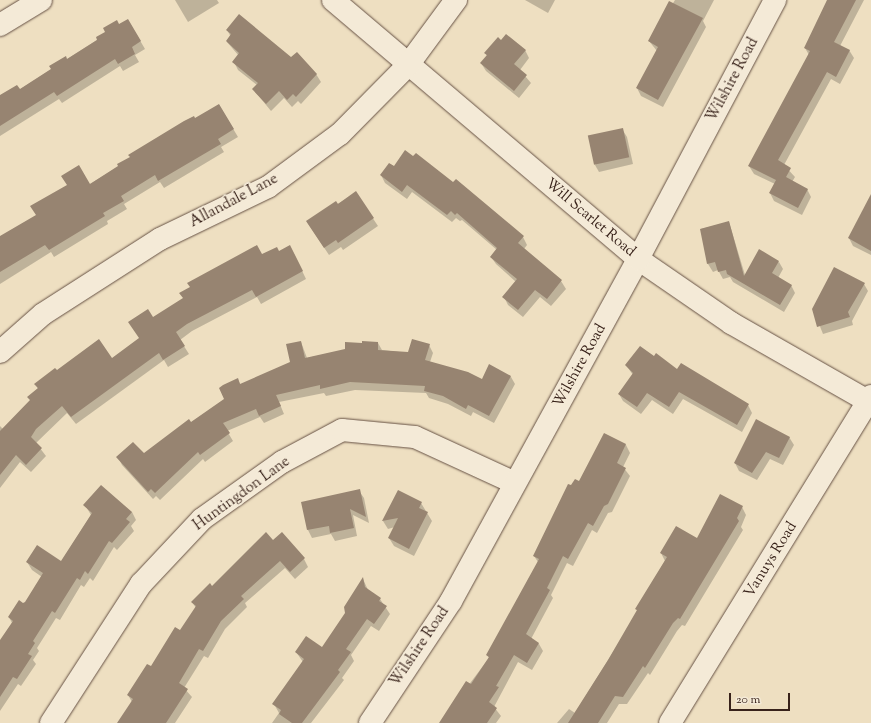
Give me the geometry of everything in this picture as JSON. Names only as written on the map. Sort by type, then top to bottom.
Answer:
[{"type":"street","points":[[0,25],[41,0]]},
{"type":"street","name":"Will Scarlet Road","points":[[333,0],[638,259],[731,322],[870,400]]},
{"type":"street","name":"Allandale Lane","points":[[0,352],[43,314],[160,239],[268,187],[340,134],[408,65],[456,0]]},
{"type":"street","name":"Wilshire Road","points":[[370,723],[451,601],[638,259],[775,0]]},
{"type":"street","name":"Vanuys Road","points":[[670,723],[870,400]]},
{"type":"street","name":"Huntingdon Lane","points":[[52,723],[141,584],[202,519],[295,455],[342,430],[415,437],[515,483]]},
{"type":"building","points":[[827,0],[856,0],[834,42],[850,50],[836,77],[827,72],[778,160],[791,168],[786,177],[808,189],[798,208],[769,193],[776,180],[748,166],[810,51],[804,48]]},
{"type":"building","points":[[669,1],[703,18],[658,100],[636,88],[658,47],[648,41]]},
{"type":"building","points":[[239,14],[291,57],[297,52],[317,74],[296,97],[293,94],[287,100],[279,91],[266,104],[252,89],[258,83],[232,62],[239,53],[226,41],[231,34],[226,30]]},
{"type":"building","points":[[128,19],[141,41],[132,47],[135,54],[118,64],[115,59],[57,96],[54,92],[0,126],[0,95],[17,85],[20,89],[51,69],[49,66],[66,56],[67,59],[97,40],[96,37],[105,32],[103,28],[117,20],[119,24]]},
{"type":"building","points":[[506,34],[526,50],[514,64],[527,75],[514,91],[480,63],[487,55],[484,53],[498,37],[501,40]]},
{"type":"building","points":[[219,104],[234,129],[218,139],[221,144],[158,181],[155,175],[121,196],[124,201],[103,213],[105,216],[49,250],[45,245],[0,272],[0,236],[36,215],[30,206],[67,185],[61,176],[79,165],[90,184],[118,166],[117,164],[130,157],[128,155],[184,121],[194,116],[195,118]]},
{"type":"building","points":[[623,128],[629,157],[594,165],[588,135]]},
{"type":"building","points":[[405,150],[413,156],[416,153],[453,182],[456,179],[524,236],[518,243],[562,280],[547,299],[535,290],[518,310],[502,297],[517,279],[490,257],[497,248],[457,213],[455,215],[451,211],[447,215],[407,185],[402,192],[380,175],[389,163],[394,166]]},
{"type":"building","points":[[356,191],[374,218],[338,243],[336,240],[324,248],[306,221],[336,201],[338,204]]},
{"type":"building","points":[[871,194],[871,251],[848,238]]},
{"type":"building","points":[[729,221],[744,276],[759,249],[779,261],[772,273],[792,285],[780,305],[727,274],[726,270],[718,272],[715,262],[707,264],[700,229]]},
{"type":"building","points":[[257,245],[262,254],[277,247],[279,251],[290,245],[303,271],[256,297],[252,290],[187,324],[176,332],[185,346],[163,360],[159,353],[71,417],[62,406],[36,429],[31,437],[42,448],[26,465],[16,455],[0,475],[0,431],[30,400],[27,397],[38,388],[34,384],[55,368],[57,370],[99,339],[112,358],[139,338],[128,322],[148,309],[153,317],[183,298],[179,293],[190,287],[187,283]]},
{"type":"building","points":[[834,267],[865,283],[848,312],[850,317],[817,327],[812,309]]},
{"type":"building","points":[[412,339],[430,344],[425,360],[468,372],[482,379],[489,364],[511,376],[489,416],[468,405],[466,409],[443,396],[424,391],[425,386],[350,382],[320,389],[320,385],[276,395],[281,406],[259,416],[256,409],[223,423],[230,433],[200,455],[198,452],[155,493],[151,489],[148,492],[116,457],[133,442],[144,453],[189,419],[191,422],[224,399],[219,388],[223,385],[238,378],[240,384],[290,362],[286,344],[301,341],[305,358],[345,349],[345,342],[362,343],[362,341],[378,342],[378,350],[408,352]]},
{"type":"building","points":[[640,346],[654,356],[656,353],[677,369],[681,363],[749,404],[737,425],[679,392],[669,407],[647,393],[637,407],[618,394],[633,373],[625,365]]},
{"type":"building","points":[[756,419],[790,437],[779,458],[766,452],[752,473],[734,463]]},
{"type":"building","points":[[604,433],[626,444],[617,463],[626,468],[608,504],[604,506],[593,526],[588,523],[568,559],[563,556],[547,588],[550,590],[526,634],[539,643],[527,663],[514,655],[496,686],[499,687],[489,702],[497,708],[487,723],[439,723],[466,681],[471,684],[489,657],[486,655],[539,559],[533,556],[568,484],[571,485],[575,479],[579,481]]},
{"type":"building","points":[[101,485],[132,512],[126,519],[130,522],[112,543],[109,541],[88,574],[85,571],[80,580],[77,578],[55,613],[52,611],[33,641],[35,643],[28,654],[32,656],[17,679],[13,677],[0,697],[0,640],[13,621],[8,617],[19,600],[23,603],[25,602],[43,573],[26,562],[37,545],[61,561],[92,513],[83,505]]},
{"type":"building","points":[[360,489],[366,517],[350,509],[354,528],[330,533],[329,526],[307,530],[301,502]]},
{"type":"building","points":[[398,490],[422,502],[419,508],[428,512],[409,549],[388,538],[398,518],[382,521]]},
{"type":"building","points":[[720,494],[743,506],[737,518],[739,521],[680,619],[678,618],[673,623],[645,668],[643,666],[623,697],[615,696],[598,723],[568,723],[608,660],[637,610],[635,609],[667,557],[660,553],[676,526],[697,538]]},
{"type":"building","points":[[266,532],[273,540],[282,532],[305,558],[290,572],[280,561],[241,596],[244,599],[221,621],[203,651],[199,649],[179,683],[188,689],[166,723],[117,723],[133,699],[127,695],[147,664],[151,666],[175,627],[180,630],[196,606],[191,602],[210,583],[212,586]]},
{"type":"building","points":[[363,577],[365,587],[381,598],[379,601],[387,606],[374,624],[367,619],[346,649],[351,652],[338,670],[340,672],[302,723],[292,723],[279,714],[281,710],[272,704],[304,659],[295,652],[306,636],[322,647],[345,613],[344,607]]}]
